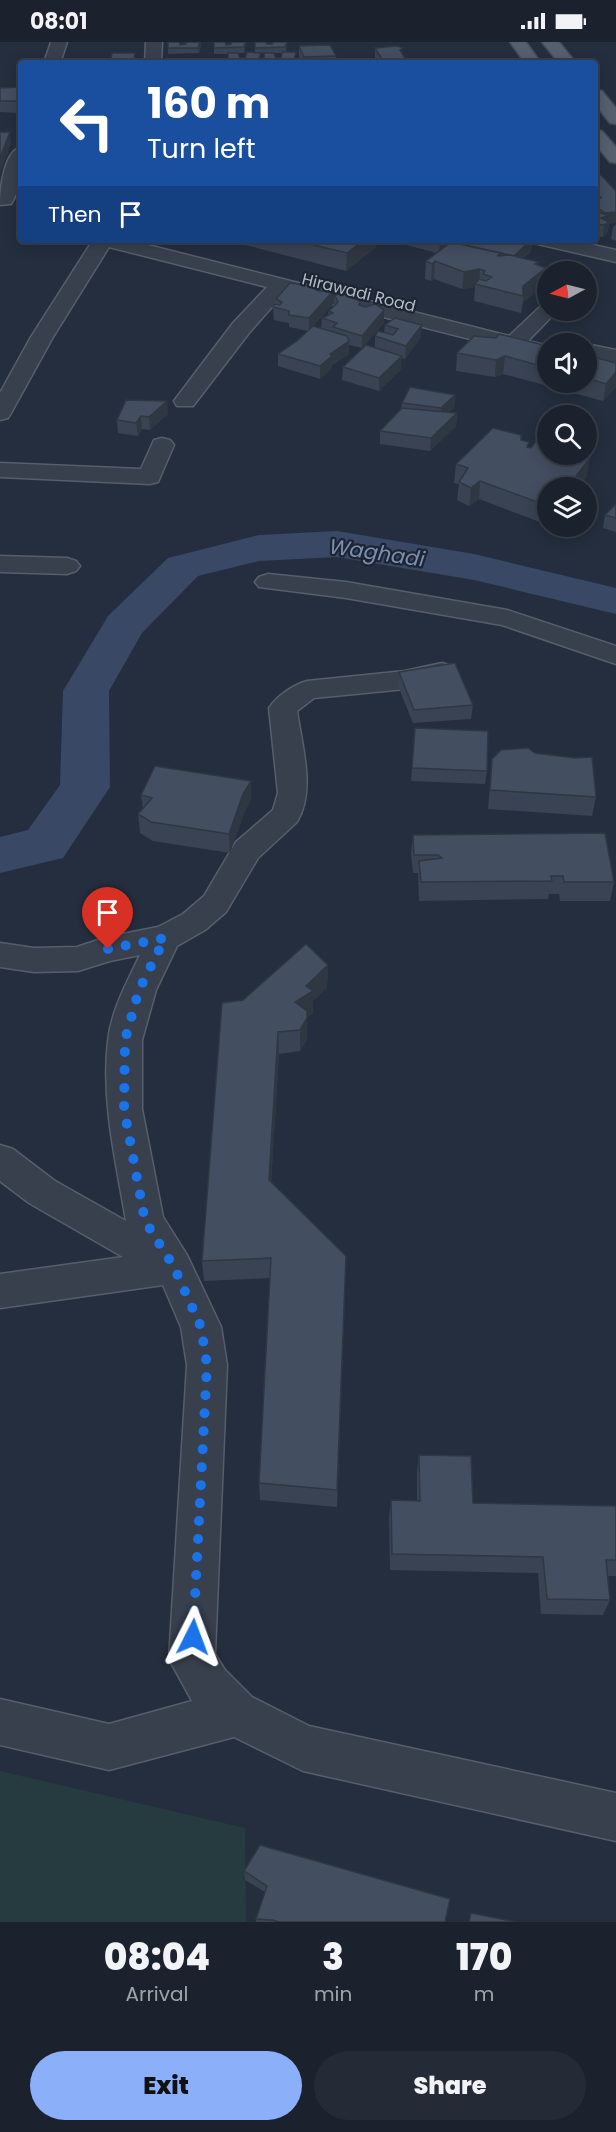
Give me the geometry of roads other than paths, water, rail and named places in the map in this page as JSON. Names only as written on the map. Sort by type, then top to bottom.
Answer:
[{"type":"main road","points":[[518,42],[531,60]]},
{"type":"main road","points":[[550,42],[565,60]]},
{"type":"main road","points":[[598,97],[616,119]]},
{"type":"main road","points":[[598,137],[616,158]]},
{"type":"street","points":[[53,60],[59,42]]},
{"type":"street","points":[[153,60],[154,42]]},
{"type":"street","points":[[7,206],[18,164]]},
{"type":"street","points":[[0,413],[42,337],[102,243]]},
{"type":"street","points":[[116,243],[518,339],[537,347]]},
{"type":"street","name":"Hirawadi Road","points":[[167,243],[518,339],[537,341]]},
{"type":"street","points":[[559,243],[613,255]]},
{"type":"street","points":[[597,267],[613,255]]},
{"type":"street","points":[[185,400],[241,328],[281,284]]},
{"type":"street","points":[[518,339],[537,321]]},
{"type":"street","points":[[597,353],[616,357]]},
{"type":"street","points":[[597,366],[616,370]]},
{"type":"street","points":[[0,470],[150,477],[162,445]]},
{"type":"street","points":[[0,564],[67,566]]},
{"type":"street","points":[[268,582],[346,590],[507,618],[616,656]]},
{"type":"street","points":[[0,955],[34,960],[78,959],[108,949],[165,938],[194,922],[214,904],[247,850],[286,815],[294,794],[283,708],[307,690],[405,680],[444,672]]},
{"type":"street","points":[[165,938],[139,990],[125,1040],[124,1109],[145,1221],[174,1267],[201,1327],[207,1365],[192,1659],[209,1686],[236,1713],[303,1748],[616,1817]]},
{"type":"street","points":[[0,1160],[42,1192],[174,1267]]},
{"type":"street","points":[[0,1291],[174,1267]]},
{"type":"street","points":[[0,1722],[109,1747],[236,1713]]},
{"type":"waterway","name":"Waghadi","points":[[0,855],[45,845],[85,787],[86,691],[124,626],[183,567],[259,548],[337,544],[474,567],[616,601]]}]
